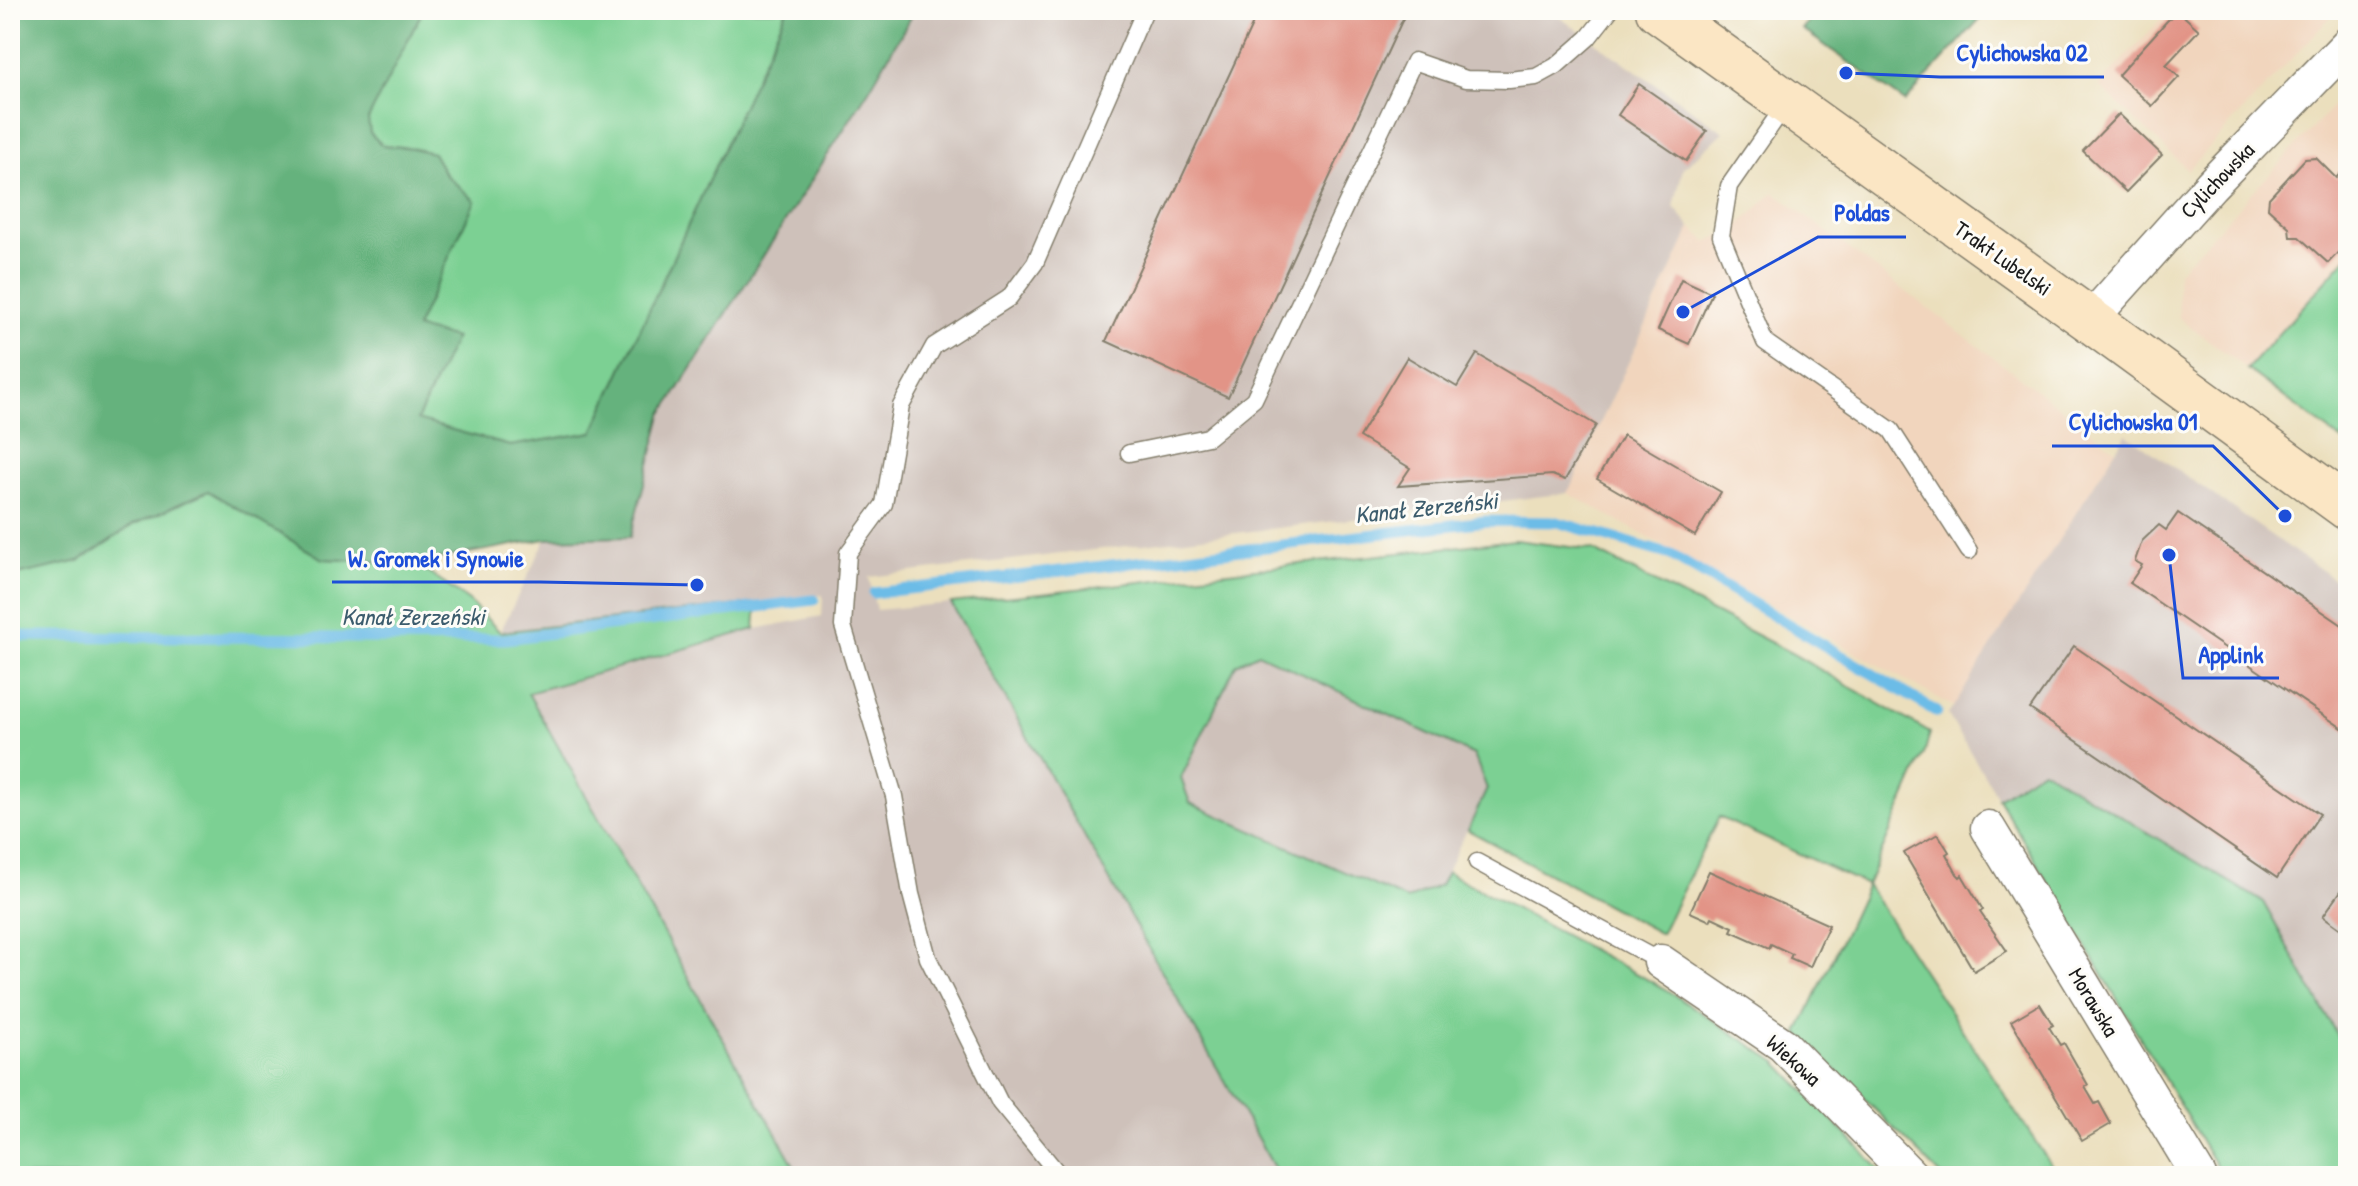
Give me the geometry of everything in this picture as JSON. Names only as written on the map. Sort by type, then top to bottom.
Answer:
[{"type":"street","name":"Trakt Lubelski","points":[[1658,10],[2348,508]]},
{"type":"street","name":"Cylichowska","points":[[2090,320],[2169,231],[2348,44]]},
{"type":"street","name":"Morawska","points":[[1988,828],[2199,1176]]},
{"type":"street","name":"Wiekowa","points":[[1661,962],[1783,1045],[1911,1176]]},
{"type":"lane","points":[[1060,1176],[1000,1103],[928,958],[911,894],[894,796],[843,626],[848,553],[884,504],[901,406],[934,346],[1009,298],[1035,263],[1145,10]]},
{"type":"lane","points":[[1129,453],[1208,437],[1254,399],[1414,61],[1466,79],[1536,77],[1556,66],[1588,38],[1610,10]]},
{"type":"lane","points":[[1787,103],[1729,186],[1721,236],[1765,342],[1891,430],[1969,551]]},
{"type":"lane","points":[[1477,862],[1661,962]]},
{"type":"shaded area","points":[[787,10],[1549,10],[1724,132],[1683,168],[1674,207],[1691,227],[1568,493],[869,577],[876,610],[951,603],[1279,1176],[800,1176],[528,693],[755,629],[822,616],[823,595],[500,632],[546,539]]},
{"type":"shaded area","points":[[2170,10],[2337,10],[2188,170],[2099,86]]},
{"type":"shaded area","points":[[2348,90],[2348,256],[2247,369],[2179,318],[2177,273]]},
{"type":"shaded area","points":[[1774,192],[2116,450],[1954,707],[1568,493],[1691,227],[1707,242],[1736,228]]},
{"type":"shaded area","points":[[2126,434],[2348,589],[2348,1055],[2263,902],[2042,769],[1998,798],[1948,715]]},
{"type":"shaded area","points":[[1258,652],[1474,755],[1487,789],[1440,885],[1408,900],[1190,803],[1181,778],[1236,664]]},
{"type":"green space","points":[[10,10],[423,10],[368,119],[370,133],[382,145],[433,153],[445,174],[475,201],[416,328],[455,338],[417,420],[510,446],[593,432],[787,10],[915,10],[870,88],[662,415],[630,537],[546,539],[416,563],[323,559],[208,491],[133,525],[79,561],[13,576],[10,575]]},
{"type":"green space","points":[[423,10],[787,10],[593,432],[510,446],[417,421],[454,338],[415,328],[475,201],[445,174],[433,153],[382,145],[370,133],[367,119]]},
{"type":"green space","points":[[1818,10],[1988,10],[1905,102],[1802,29]]},
{"type":"green space","points":[[2348,256],[2348,445],[2247,369]]},
{"type":"green space","points":[[208,491],[323,559],[416,564],[469,601],[500,632],[757,603],[755,629],[528,693],[800,1176],[10,1176],[10,575],[79,561],[133,525]]},
{"type":"green space","points":[[1515,540],[1593,550],[1791,653],[1930,733],[1925,752],[1867,885],[1719,817],[1661,934],[1468,830],[1487,789],[1474,755],[1258,653],[1236,664],[1181,778],[1190,803],[1407,900],[1440,885],[1447,872],[1665,989],[1777,1062],[1886,1176],[1279,1176],[951,603]]},
{"type":"green space","points":[[2042,769],[2263,902],[2348,1055],[2348,1176],[2222,1176],[1998,798]]},
{"type":"green space","points":[[1867,885],[2058,1176],[1942,1176],[1798,1033]]},
{"type":"building","points":[[1259,10],[1407,10],[1228,397],[1106,341]]},
{"type":"building","points":[[2177,10],[2199,30],[2166,65],[2179,77],[2152,106],[2118,75]]},
{"type":"building","points":[[1639,84],[1707,131],[1686,161],[1618,115]]},
{"type":"building","points":[[2119,114],[2162,155],[2126,192],[2083,151]]},
{"type":"building","points":[[2316,158],[2336,178],[2348,165],[2348,242],[2328,263],[2299,237],[2290,237],[2289,227],[2268,208],[2269,198],[2305,159]]},
{"type":"building","points":[[1681,279],[1712,293],[1689,344],[1658,330]]},
{"type":"building","points":[[1477,354],[1596,425],[1565,480],[1552,475],[1398,486],[1410,468],[1359,437],[1407,357],[1457,387]]},
{"type":"building","points":[[1623,435],[1721,492],[1695,536],[1597,479]]},
{"type":"building","points":[[2178,513],[2348,629],[2348,732],[2130,583],[2142,565],[2135,561],[2142,541],[2159,525],[2166,530]]},
{"type":"building","points":[[2074,646],[2320,814],[2277,878],[2030,709]]},
{"type":"building","points":[[1938,834],[1957,874],[1962,875],[1983,910],[1980,912],[2007,951],[1974,971],[1904,853]]},
{"type":"building","points":[[1709,871],[1829,925],[1810,967],[1790,958],[1792,954],[1771,944],[1769,948],[1731,931],[1733,927],[1712,917],[1710,921],[1690,912]]},
{"type":"building","points":[[2348,881],[2348,934],[2323,916]]},
{"type":"building","points":[[2040,1004],[2053,1025],[2049,1027],[2060,1045],[2064,1043],[2088,1085],[2085,1087],[2095,1104],[2099,1102],[2111,1124],[2082,1141],[2011,1021]]},
{"type":"waterway","name":"Kanał Zerzeński","points":[[874,593],[1486,521],[1557,522],[1671,555],[1937,712]]},
{"type":"waterway","name":"Kanał Zerzeński","points":[[10,636],[505,639],[814,600]]},
{"type":"place","name":"Cylichowska 02","points":[[1846,73]]},
{"type":"place","name":"Poldas","points":[[1683,312]]},
{"type":"place","name":"Cylichowska 01","points":[[2285,516]]},
{"type":"place","name":"Applink","points":[[2169,555]]},
{"type":"place","name":"W. Gromek i Synowie","points":[[697,585]]}]
